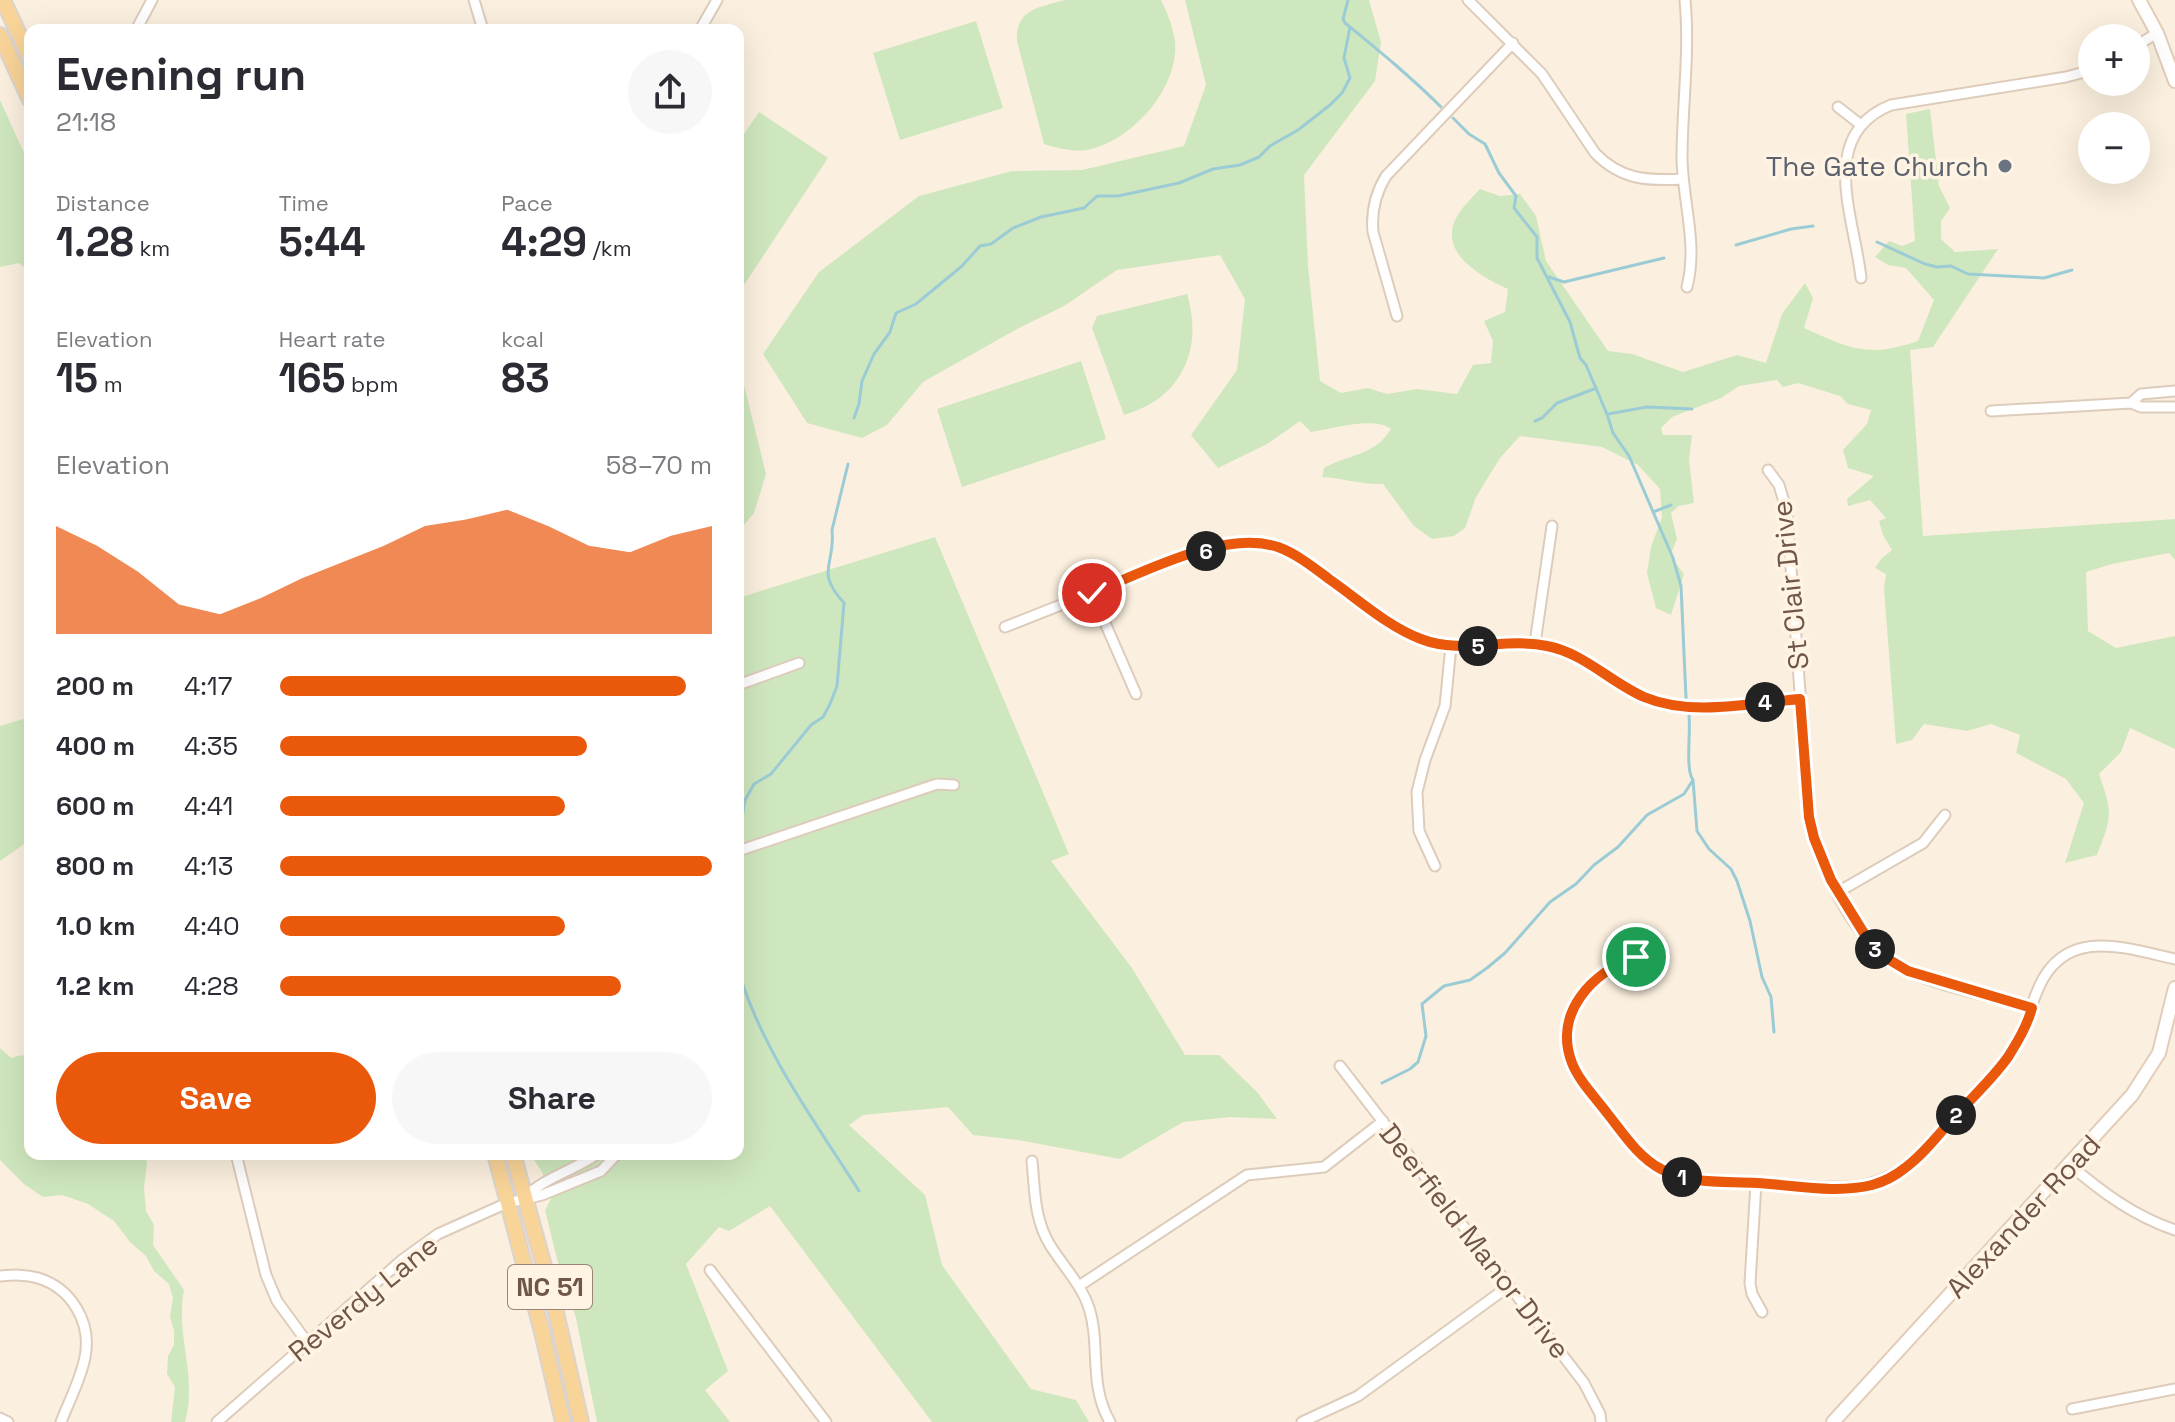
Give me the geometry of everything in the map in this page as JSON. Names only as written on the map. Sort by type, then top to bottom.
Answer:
[{"type":"main road","points":[[3,0],[24,45]]},
{"type":"main road","points":[[0,35],[24,87]]},
{"type":"main road","name":"NC 51","points":[[496,1160],[563,1422]]},
{"type":"main road","name":"NC 51","points":[[514,1160],[552,1295],[581,1422]]},
{"type":"street","points":[[139,24],[152,0]]},
{"type":"street","points":[[474,0],[481,24]]},
{"type":"street","points":[[703,24],[717,0]]},
{"type":"street","points":[[1468,0],[1542,74],[1605,164],[1633,178],[1683,179]]},
{"type":"street","points":[[1685,0],[1687,61],[1683,179],[1692,247],[1687,287]]},
{"type":"street","points":[[2139,0],[2157,33],[2175,81]]},
{"type":"street","points":[[2150,37],[2157,33]]},
{"type":"street","points":[[1397,316],[1373,232],[1376,196],[1386,176],[1513,43]]},
{"type":"street","points":[[1861,278],[1844,167],[1853,137],[1861,125],[1879,110],[1891,105],[2078,74]]},
{"type":"street","points":[[1838,107],[1861,125]]},
{"type":"street","points":[[2131,403],[2141,394],[2175,391]]},
{"type":"street","points":[[1991,411],[2131,403],[2141,407],[2175,407]]},
{"type":"street","name":"St Clair Drive","points":[[1768,470],[1779,485],[1787,512],[1809,817],[1821,859],[1870,943],[1899,966],[1925,977],[2032,1008]]},
{"type":"street","points":[[1535,643],[1552,526]]},
{"type":"street","points":[[1005,627],[1176,559],[1234,543],[1271,545],[1301,559],[1402,630],[1428,642],[1451,646],[1535,643],[1570,653],[1641,696],[1678,706],[1708,707],[1800,699]]},
{"type":"street","points":[[1092,593],[1136,694]]},
{"type":"street","points":[[1435,866],[1419,831],[1417,792],[1445,706],[1451,646]]},
{"type":"street","points":[[744,683],[799,663]]},
{"type":"street","points":[[744,849],[937,784],[954,785]]},
{"type":"street","points":[[1838,892],[1923,843],[1945,815]]},
{"type":"street","points":[[1644,955],[1615,965],[1596,978],[1578,999],[1567,1032],[1573,1066],[1629,1141],[1653,1164],[1687,1179],[1858,1187],[1875,1184],[1897,1173],[1919,1156],[2000,1068],[2020,1037],[2039,986],[2048,972],[2075,950],[2114,945],[2175,959]]},
{"type":"street","name":"Alexander Road","points":[[1833,1422],[2146,1078],[2169,1042],[2175,988]]},
{"type":"street","name":"Deerfield Manor Drive","points":[[1340,1066],[1584,1383],[1601,1422]]},
{"type":"street","points":[[1079,1286],[1247,1175],[1324,1167],[1383,1121]]},
{"type":"street","points":[[237,1160],[266,1275],[277,1301],[307,1342]]},
{"type":"street","name":"Reverdy Lane","points":[[524,1198],[537,1185],[589,1160]]},
{"type":"street","name":"Reverdy Lane","points":[[217,1422],[402,1260],[438,1234],[507,1203],[542,1195],[601,1171],[611,1160]]},
{"type":"street","points":[[1032,1161],[1036,1215],[1048,1243],[1079,1286],[1089,1309],[1096,1378],[1102,1408],[1110,1422]]},
{"type":"street","points":[[2070,1165],[2115,1202],[2135,1214],[2175,1230]]},
{"type":"street","points":[[1756,1183],[1750,1283],[1762,1312]]},
{"type":"street","points":[[710,1270],[822,1421]]},
{"type":"street","points":[[0,1276],[30,1276],[50,1283],[67,1295],[83,1321],[87,1339],[85,1360],[61,1422]]},
{"type":"street","points":[[1302,1422],[1358,1396],[1509,1286]]},
{"type":"street","points":[[2072,1409],[2175,1389]]},
{"type":"street","points":[[0,1418],[8,1422]]},
{"type":"green space","points":[[1065,0],[1161,0],[1175,41],[1169,77],[1149,110],[1120,136],[1087,150],[1044,144],[1017,41],[1017,30],[1025,16],[1038,8]]},
{"type":"green space","points":[[1185,0],[1369,0],[1381,42],[1375,81],[1304,175],[1308,266],[1320,381],[1341,393],[1368,388],[1387,394],[1417,389],[1457,394],[1473,365],[1491,363],[1493,341],[1484,321],[1505,312],[1508,289],[1480,274],[1463,260],[1453,242],[1452,232],[1459,214],[1480,189],[1500,196],[1520,194],[1536,216],[1546,261],[1608,351],[1632,354],[1683,372],[1737,355],[1766,363],[1782,314],[1805,283],[1813,298],[1804,328],[1860,349],[1885,349],[1918,341],[1934,300],[1906,268],[1888,265],[1875,257],[1889,241],[1902,246],[1915,241],[1906,114],[1930,109],[1939,186],[1950,208],[1941,221],[1941,239],[1955,252],[1998,249],[1933,347],[1910,350],[1923,536],[2175,519],[2175,560],[2169,553],[2086,572],[2088,631],[2116,648],[2175,636],[2175,749],[2130,728],[2121,752],[2099,774],[2109,815],[2097,855],[2065,863],[2084,803],[2066,779],[2016,753],[2020,735],[1991,724],[1967,731],[1924,724],[1912,740],[1896,744],[1884,589],[1886,574],[1875,568],[1892,550],[1879,521],[1886,518],[1870,500],[1848,506],[1847,499],[1874,476],[1848,468],[1843,450],[1867,424],[1871,410],[1848,404],[1840,396],[1798,383],[1783,387],[1777,380],[1739,386],[1721,398],[1672,417],[1661,428],[1663,435],[1692,435],[1689,460],[1694,503],[1679,506],[1671,513],[1677,539],[1670,556],[1684,574],[1671,615],[1656,608],[1647,573],[1651,547],[1662,517],[1660,489],[1638,465],[1602,447],[1520,436],[1500,458],[1476,497],[1465,528],[1454,536],[1432,539],[1414,526],[1383,484],[1322,477],[1324,468],[1377,445],[1391,429],[1383,425],[1364,423],[1311,432],[1300,421],[1267,444],[1218,468],[1191,435],[1237,370],[1245,299],[1220,255],[1117,270],[1064,306],[923,382],[887,425],[862,438],[807,423],[763,354],[819,272],[919,196],[1012,171],[1082,170],[1184,146],[1206,85]]},
{"type":"green space","points":[[976,21],[1003,108],[900,140],[873,53]]},
{"type":"green space","points":[[0,100],[24,153],[24,267],[19,263],[0,267]]},
{"type":"green space","points":[[759,112],[828,158],[744,285],[744,134]]},
{"type":"green space","points":[[1187,294],[1192,334],[1190,353],[1183,370],[1160,397],[1144,408],[1124,415],[1092,328],[1097,316]]},
{"type":"green space","points":[[1081,361],[1106,439],[962,487],[937,409]]},
{"type":"green space","points":[[744,385],[766,474],[754,513],[744,525]]},
{"type":"green space","points":[[935,537],[1069,854],[1051,861],[1132,968],[1185,1055],[1219,1055],[1258,1093],[1277,1119],[1230,1117],[1183,1122],[1120,1159],[973,1135],[948,1107],[863,1115],[849,1125],[925,1195],[942,1265],[1031,1389],[1076,1400],[1089,1422],[932,1422],[770,1206],[729,1231],[719,1227],[686,1264],[728,1371],[705,1390],[730,1422],[597,1422],[576,1318],[560,1271],[545,1210],[551,1199],[542,1172],[534,1160],[744,1160],[744,596]]},
{"type":"green space","points":[[24,719],[24,844],[0,861],[0,726]]},
{"type":"green space","points":[[0,1048],[11,1058],[24,1056],[24,1160],[146,1160],[144,1188],[146,1211],[154,1225],[153,1245],[184,1290],[182,1323],[189,1388],[185,1422],[171,1422],[175,1387],[167,1374],[168,1356],[174,1345],[170,1317],[173,1298],[169,1284],[154,1271],[146,1256],[114,1221],[88,1204],[62,1195],[43,1197],[24,1184],[0,1160]]},
{"type":"waterway","points":[[1348,0],[1343,19],[1345,23],[1441,107]]},
{"type":"waterway","points":[[854,418],[862,381],[874,354],[890,332],[896,313],[916,304],[962,266],[980,246],[991,244],[1013,228],[1041,217],[1084,208],[1097,196],[1118,196],[1179,183],[1213,169],[1240,165],[1259,157],[1270,146],[1298,130],[1342,93],[1350,78],[1344,58],[1350,27]]},
{"type":"waterway","points":[[1453,118],[1485,144],[1499,173],[1516,196],[1514,208],[1537,237],[1537,258],[1570,322],[1580,358],[1586,365],[1613,433],[1629,456],[1673,558],[1681,586],[1686,698]]},
{"type":"waterway","points":[[1736,245],[1813,226]]},
{"type":"waterway","points":[[1877,242],[1925,264],[1951,266],[1968,274],[2044,278],[2072,270]]},
{"type":"waterway","points":[[1549,277],[1564,282],[1664,258]]},
{"type":"waterway","points":[[1535,421],[1557,403],[1594,389]]},
{"type":"waterway","points":[[1608,414],[1647,407],[1692,409]]},
{"type":"waterway","points":[[744,806],[754,784],[771,774],[811,725],[823,717],[837,686],[844,603],[830,583],[828,568],[832,530],[848,464]]},
{"type":"waterway","points":[[1653,512],[1671,505]]},
{"type":"waterway","points":[[1689,715],[1689,768],[1693,780],[1697,831],[1709,849],[1731,869],[1737,881],[1750,921],[1762,977],[1771,997],[1774,1032]]},
{"type":"waterway","points":[[1382,1083],[1418,1062],[1426,1036],[1422,1004],[1444,986],[1470,980],[1487,968],[1505,953],[1550,902],[1618,847],[1647,815],[1684,794],[1693,780]]},
{"type":"waterway","points":[[744,986],[775,1057],[859,1191]]},
{"type":"place","name":"The Gate Church","points":[[2005,166]]},
{"type":"route","points":[[1092,593],[1209,549],[1234,543],[1271,545],[1301,559],[1402,630],[1428,642],[1467,647],[1511,642],[1551,646],[1578,657],[1641,696],[1678,706],[1708,707],[1800,699],[1809,817],[1814,838],[1831,880],[1870,943],[1883,956],[1908,971],[2032,1008],[2020,1037],[2000,1068],[1919,1156],[1890,1178],[1875,1184],[1840,1188],[1687,1179],[1660,1169],[1639,1153],[1581,1078],[1569,1052],[1567,1032],[1570,1017],[1582,993],[1615,965],[1636,957]]}]
